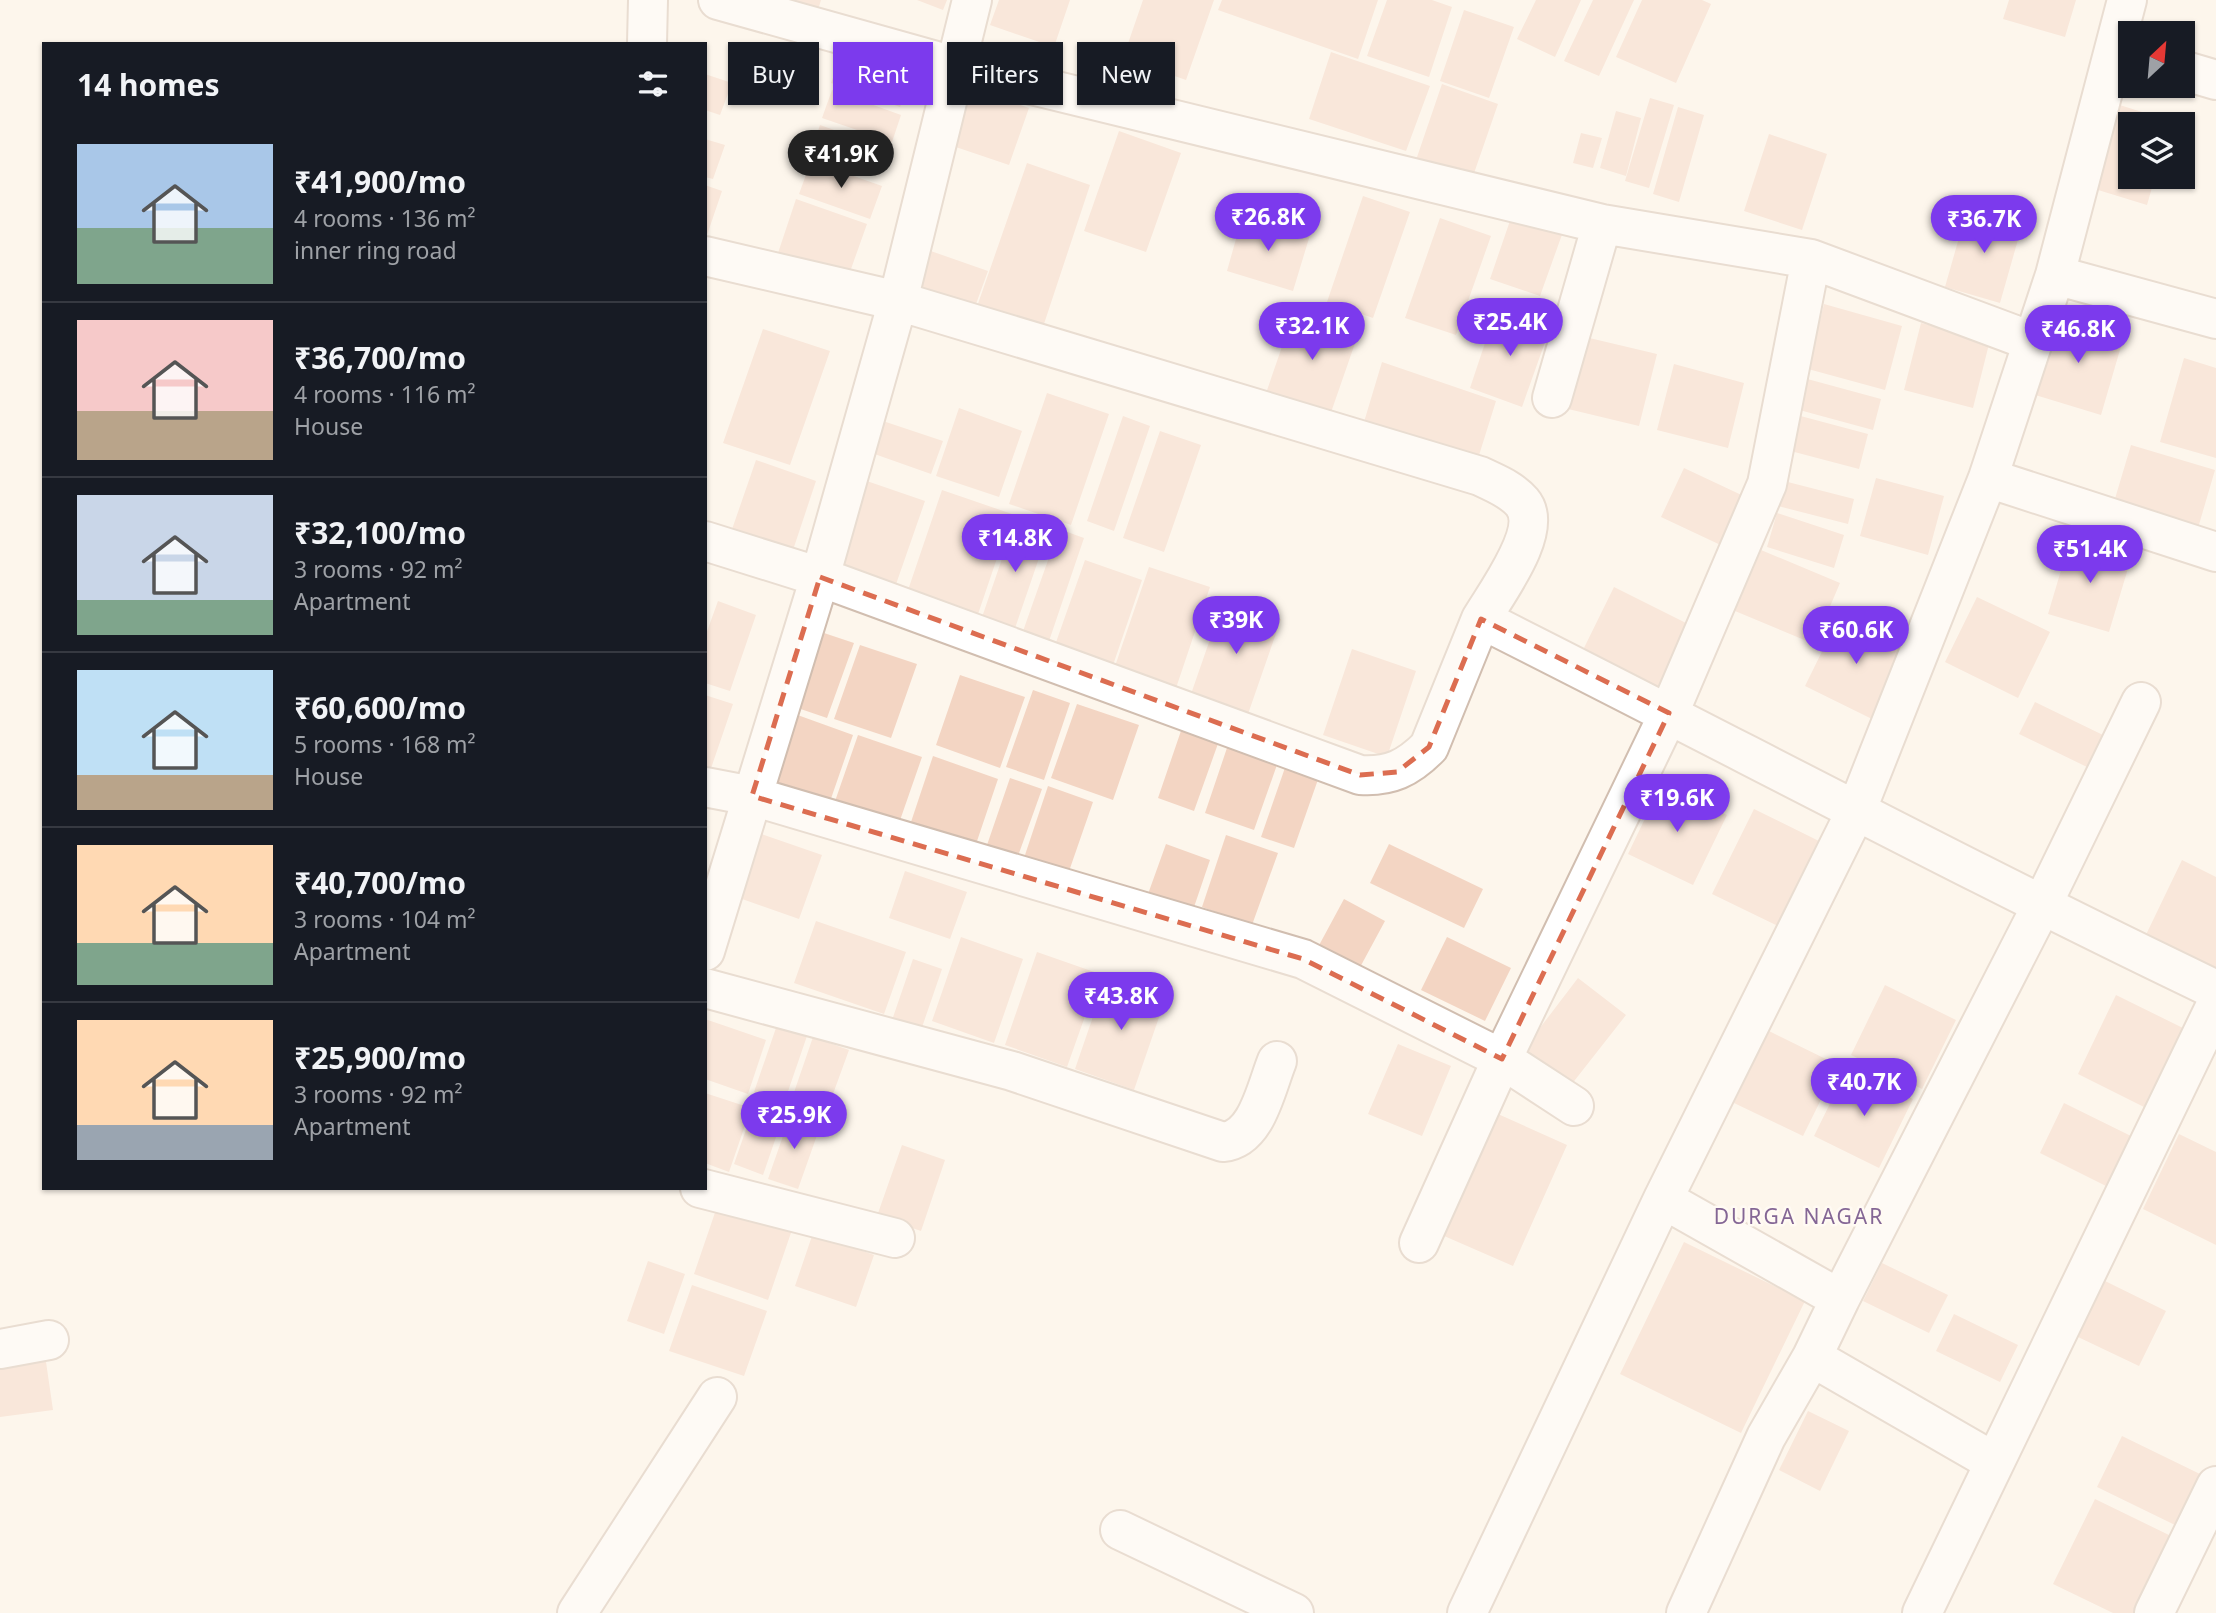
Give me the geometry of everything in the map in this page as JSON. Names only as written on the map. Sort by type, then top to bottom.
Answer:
[{"type":"street","points":[[647,42],[648,0]]},
{"type":"street","points":[[718,0],[947,64]]},
{"type":"street","points":[[961,42],[972,0]]},
{"type":"street","points":[[2125,21],[2127,0]]},
{"type":"street","points":[[1467,1613],[1662,1199],[1857,809],[1988,478],[2031,341],[2055,275],[2118,62]]},
{"type":"street","points":[[2195,74],[2216,80]]},
{"type":"street","points":[[1063,93],[1602,224],[1811,259],[2031,341]]},
{"type":"street","points":[[707,944],[820,577],[898,301],[947,95]]},
{"type":"street","points":[[1552,398],[1602,224]]},
{"type":"street","points":[[707,256],[898,301],[1480,476],[1511,491],[1523,503],[1530,517],[1527,538],[1481,619],[1429,747],[1416,761],[1397,772],[1380,776],[1360,775],[820,577],[707,542]]},
{"type":"street","points":[[1419,1243],[1502,1059],[1669,713],[1767,484],[1811,259]]},
{"type":"street","points":[[2055,275],[2216,319]]},
{"type":"street","points":[[1988,478],[2216,552]]},
{"type":"street","points":[[1481,619],[2042,906],[2216,990]]},
{"type":"street","points":[[1686,1613],[1766,1437],[1812,1357],[2042,906],[2141,702]]},
{"type":"street","points":[[707,787],[752,796],[1303,959],[1502,1059],[1574,1106]]},
{"type":"street","points":[[707,989],[1012,1071],[1223,1142],[1234,1141],[1248,1132],[1277,1061]]},
{"type":"street","points":[[1922,1613],[2216,1005]]},
{"type":"street","points":[[707,1190],[895,1238]]},
{"type":"street","points":[[1662,1199],[1840,1299]]},
{"type":"street","points":[[0,1349],[49,1340]]},
{"type":"street","points":[[1812,1357],[1994,1462]]},
{"type":"street","points":[[577,1613],[717,1397]]},
{"type":"street","points":[[2154,1613],[2216,1486]]},
{"type":"street","points":[[1120,1530],[1294,1613]]},
{"type":"highlighted area","points":[[820,577],[1360,775],[1397,772],[1429,747],[1481,619],[1669,713],[1502,1059],[1303,959],[752,796]]},
{"type":"building","points":[[792,0],[821,0],[818,10]]},
{"type":"building","points":[[917,0],[947,0],[943,10]]},
{"type":"building","points":[[999,0],[1070,0],[1056,42],[1039,42],[990,25]]},
{"type":"building","points":[[1143,0],[1214,0],[1186,80],[1175,76],[1175,42],[1129,42]]},
{"type":"building","points":[[1222,0],[1378,0],[1358,59],[1218,10]]},
{"type":"building","points":[[1387,0],[1432,0],[1452,7],[1429,77],[1367,56]]},
{"type":"building","points":[[1536,0],[1581,0],[1555,57],[1517,39]]},
{"type":"building","points":[[1593,0],[1634,0],[1599,76],[1564,61]]},
{"type":"building","points":[[1642,0],[1702,0],[1711,4],[1676,83],[1616,57]]},
{"type":"building","points":[[2009,0],[2076,0],[2065,37],[2003,19]]},
{"type":"building","points":[[1464,10],[1514,27],[1489,98],[1440,81]]},
{"type":"building","points":[[1331,52],[1430,86],[1406,151],[1309,119]]},
{"type":"building","points":[[707,75],[728,82],[728,94],[720,115],[707,111]]},
{"type":"building","points":[[1442,84],[1498,104],[1472,179],[1416,160]]},
{"type":"building","points":[[832,90],[833,105],[873,105],[901,115],[892,142],[822,118]]},
{"type":"building","points":[[1650,98],[1674,105],[1649,188],[1625,181]]},
{"type":"building","points":[[2110,102],[2142,112],[2118,112],[2118,189],[2152,189],[2147,205],[2085,186]]},
{"type":"building","points":[[957,105],[1021,105],[1029,108],[1009,165],[944,143]]},
{"type":"building","points":[[1678,107],[1704,115],[1679,202],[1653,194]]},
{"type":"building","points":[[1616,111],[1641,118],[1626,176],[1600,168]]},
{"type":"building","points":[[820,125],[888,149],[879,175],[811,152]]},
{"type":"building","points":[[1119,131],[1181,153],[1146,252],[1084,231]]},
{"type":"building","points":[[1581,133],[1602,138],[1593,168],[1573,163]]},
{"type":"building","points":[[1769,134],[1827,154],[1802,230],[1744,211]]},
{"type":"building","points":[[707,140],[725,145],[713,179],[707,178]]},
{"type":"building","points":[[811,161],[882,186],[870,219],[799,194]]},
{"type":"building","points":[[1027,163],[1090,185],[1040,336],[973,318]]},
{"type":"building","points":[[707,186],[722,191],[707,235]]},
{"type":"building","points":[[1363,196],[1410,212],[1373,318],[1327,302]]},
{"type":"building","points":[[796,199],[867,224],[846,283],[776,259]]},
{"type":"building","points":[[1968,206],[2023,222],[2000,303],[1945,287]]},
{"type":"building","points":[[1513,212],[1564,229],[1540,296],[1490,279]]},
{"type":"building","points":[[1243,214],[1310,235],[1293,291],[1227,271]]},
{"type":"building","points":[[1440,218],[1491,236],[1456,335],[1405,318]]},
{"type":"building","points":[[925,249],[988,271],[972,315],[910,293]]},
{"type":"building","points":[[1297,303],[1361,326],[1328,421],[1264,399]]},
{"type":"building","points":[[1824,304],[1902,326],[1885,390],[1808,369]]},
{"type":"building","points":[[1496,310],[1550,328],[1522,407],[1470,388]]},
{"type":"building","points":[[2055,315],[2124,336],[2101,415],[2032,394]]},
{"type":"building","points":[[1921,323],[1990,340],[1973,408],[1904,390]]},
{"type":"building","points":[[763,329],[830,351],[790,465],[723,443]]},
{"type":"building","points":[[1581,336],[1657,354],[1639,426],[1564,408]]},
{"type":"building","points":[[2184,358],[2216,368],[2216,458],[2160,442]]},
{"type":"building","points":[[1382,362],[1496,401],[1475,468],[1361,432]]},
{"type":"building","points":[[1674,364],[1744,383],[1728,448],[1657,430]]},
{"type":"building","points":[[1800,377],[1881,399],[1873,430],[1792,408]]},
{"type":"building","points":[[1047,393],[1109,414],[1071,525],[1009,504]]},
{"type":"building","points":[[959,408],[1022,431],[999,497],[936,476]]},
{"type":"building","points":[[1793,414],[1868,434],[1859,469],[1783,449]]},
{"type":"building","points":[[1123,416],[1150,426],[1114,531],[1087,521]]},
{"type":"building","points":[[877,419],[943,441],[931,474],[866,451]]},
{"type":"building","points":[[1160,431],[1201,445],[1164,552],[1123,538]]},
{"type":"building","points":[[2131,445],[2215,470],[2198,528],[2114,502]]},
{"type":"building","points":[[756,460],[816,481],[790,559],[729,538]]},
{"type":"building","points":[[1684,468],[1750,499],[1727,548],[1661,517]]},
{"type":"building","points":[[1876,478],[1944,496],[1928,555],[1860,536]]},
{"type":"building","points":[[861,479],[925,501],[894,590],[830,568]]},
{"type":"building","points":[[1780,480],[1854,499],[1848,524],[1774,505]]},
{"type":"building","points":[[942,490],[1012,514],[976,620],[906,596]]},
{"type":"building","points":[[1777,513],[1844,535],[1834,568],[1767,547]]},
{"type":"building","points":[[1017,515],[1050,526],[1013,634],[980,623]]},
{"type":"building","points":[[1059,529],[1084,538],[1048,644],[1022,634]]},
{"type":"building","points":[[2071,537],[2132,555],[2109,632],[2048,614]]},
{"type":"building","points":[[1761,550],[1840,583],[1814,644],[1735,611]]},
{"type":"building","points":[[1085,560],[1142,580],[1112,668],[1054,648]]},
{"type":"building","points":[[1149,567],[1210,587],[1174,694],[1113,672]]},
{"type":"building","points":[[1614,587],[1694,627],[1661,693],[1581,654]]},
{"type":"building","points":[[1977,597],[2050,632],[2018,698],[1945,662]]},
{"type":"building","points":[[1224,599],[1281,619],[1248,714],[1191,694]]},
{"type":"building","points":[[718,601],[756,615],[730,691],[707,684],[707,631]]},
{"type":"building","points":[[1841,613],[1908,646],[1872,719],[1805,686]]},
{"type":"building","points":[[809,628],[854,643],[827,718],[783,703]]},
{"type":"building","points":[[860,645],[917,664],[891,738],[834,719]]},
{"type":"building","points":[[1352,649],[1416,671],[1387,757],[1323,735]]},
{"type":"building","points":[[960,675],[1025,697],[1000,768],[936,745]]},
{"type":"building","points":[[1033,690],[1070,703],[1044,780],[1006,767]]},
{"type":"building","points":[[707,696],[733,704],[707,780]]},
{"type":"building","points":[[2035,702],[2103,735],[2087,767],[2019,734]]},
{"type":"building","points":[[1077,704],[1139,725],[1113,800],[1051,778]]},
{"type":"building","points":[[792,713],[853,735],[826,813],[765,792]]},
{"type":"building","points":[[1183,725],[1220,738],[1194,811],[1158,798]]},
{"type":"building","points":[[858,735],[922,757],[897,829],[833,807]]},
{"type":"building","points":[[1228,745],[1278,762],[1254,830],[1205,813]]},
{"type":"building","points":[[933,756],[998,779],[976,844],[911,822]]},
{"type":"building","points":[[1288,759],[1321,771],[1294,848],[1261,837]]},
{"type":"building","points":[[1010,778],[1042,789],[1018,856],[987,845]]},
{"type":"building","points":[[1662,783],[1727,815],[1693,885],[1628,854]]},
{"type":"building","points":[[1048,786],[1093,802],[1067,877],[1023,861]]},
{"type":"building","points":[[1754,809],[1821,842],[1780,927],[1712,894]]},
{"type":"building","points":[[750,830],[822,855],[799,919],[728,894]]},
{"type":"building","points":[[1226,835],[1278,853],[1252,925],[1202,907]]},
{"type":"building","points":[[1166,844],[1210,860],[1193,910],[1148,894]]},
{"type":"building","points":[[1389,844],[1483,889],[1464,928],[1370,883]]},
{"type":"building","points":[[2182,860],[2216,877],[2216,969],[2142,943]]},
{"type":"building","points":[[905,871],[967,892],[950,939],[889,918]]},
{"type":"building","points":[[1344,899],[1385,921],[1358,971],[1317,949]]},
{"type":"building","points":[[816,921],[906,952],[884,1014],[794,983]]},
{"type":"building","points":[[961,937],[1023,959],[994,1043],[932,1021]]},
{"type":"building","points":[[1447,937],[1511,968],[1485,1021],[1421,990]]},
{"type":"building","points":[[1037,952],[1100,974],[1067,1067],[1005,1045]]},
{"type":"building","points":[[913,959],[942,969],[919,1036],[890,1026]]},
{"type":"building","points":[[1108,973],[1167,994],[1134,1090],[1075,1069]]},
{"type":"building","points":[[1578,978],[1626,1015],[1564,1094],[1517,1058]]},
{"type":"building","points":[[1885,985],[1956,1020],[1922,1089],[1851,1055]]},
{"type":"building","points":[[2116,995],[2185,1029],[2146,1108],[2078,1074]]},
{"type":"building","points":[[707,1020],[766,1040],[748,1094],[707,1080]]},
{"type":"building","points":[[777,1025],[807,1036],[784,1103],[754,1092]]},
{"type":"building","points":[[1769,1031],[1838,1065],[1803,1136],[1734,1103]]},
{"type":"building","points":[[813,1037],[849,1050],[825,1116],[790,1104]]},
{"type":"building","points":[[1398,1044],[1451,1066],[1422,1136],[1368,1114]]},
{"type":"building","points":[[1848,1067],[1913,1099],[1879,1168],[1814,1136]]},
{"type":"building","points":[[707,1094],[751,1108],[729,1172],[707,1164]]},
{"type":"building","points":[[756,1101],[785,1111],[763,1175],[734,1164]]},
{"type":"building","points":[[2064,1103],[2133,1137],[2108,1187],[2040,1153]]},
{"type":"building","points":[[1489,1110],[1567,1145],[1513,1266],[1435,1232]]},
{"type":"building","points":[[791,1113],[821,1124],[798,1189],[768,1179]]},
{"type":"building","points":[[2179,1134],[2216,1152],[2216,1245],[2143,1209]]},
{"type":"building","points":[[902,1145],[945,1160],[921,1231],[877,1216]]},
{"type":"building","points":[[720,1198],[794,1224],[768,1300],[694,1274]]},
{"type":"building","points":[[813,1233],[874,1255],[856,1307],[795,1286]]},
{"type":"building","points":[[1684,1242],[1805,1301],[1741,1433],[1620,1374]]},
{"type":"building","points":[[648,1261],[685,1274],[664,1334],[627,1321]]},
{"type":"building","points":[[1882,1263],[1948,1295],[1929,1333],[1863,1301]]},
{"type":"building","points":[[2105,1281],[2166,1311],[2139,1366],[2078,1337]]},
{"type":"building","points":[[692,1285],[767,1311],[744,1376],[669,1351]]},
{"type":"building","points":[[1954,1314],[2018,1345],[2000,1382],[1936,1351]]},
{"type":"building","points":[[45,1355],[53,1410],[0,1417],[0,1360]]},
{"type":"building","points":[[1808,1411],[1849,1431],[1820,1491],[1779,1470]]},
{"type":"building","points":[[2122,1436],[2200,1474],[2175,1525],[2097,1487]]},
{"type":"building","points":[[2095,1499],[2171,1536],[2134,1613],[2113,1613],[2053,1584]]},
{"type":"district","name":"DURGA NAGAR","points":[[1799,1216]]}]
